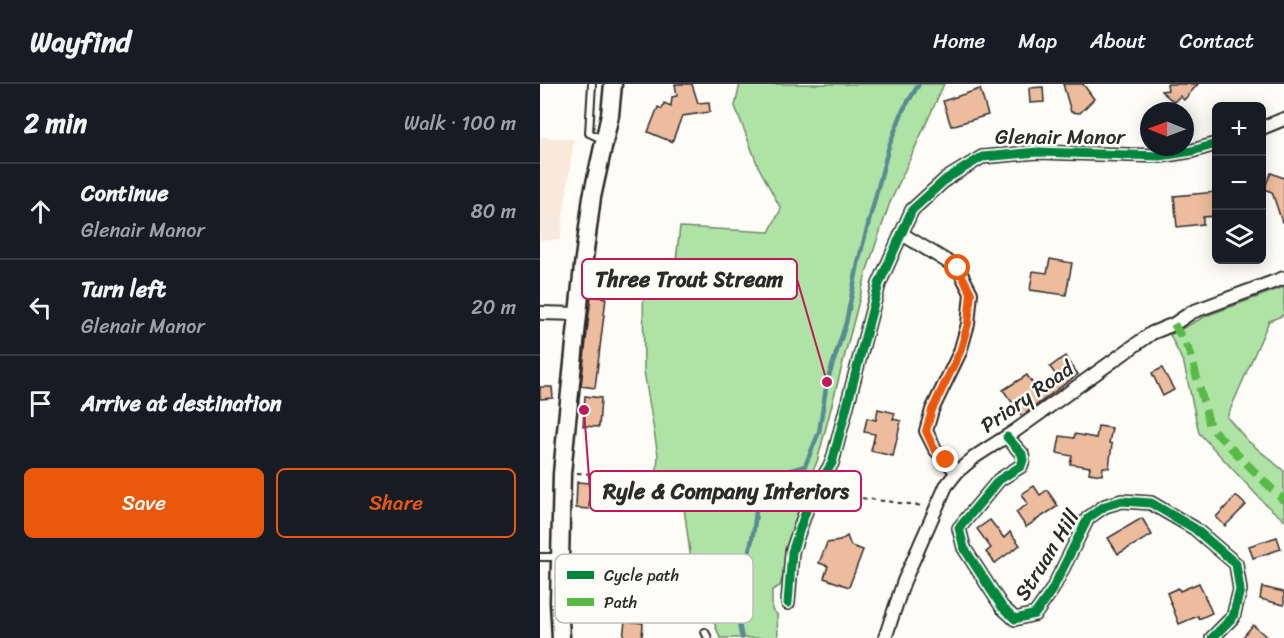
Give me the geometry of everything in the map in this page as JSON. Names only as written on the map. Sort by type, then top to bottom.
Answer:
[{"type":"main road","points":[[561,554],[562,474],[583,266],[591,208],[610,115],[613,84]]},
{"type":"main road","points":[[560,623],[561,638]]},
{"type":"street","points":[[1266,126],[1284,119]]},
{"type":"street","name":"Glenair Manor","points":[[788,603],[792,552],[810,499],[832,463],[879,284],[912,210],[946,179],[982,157],[1038,152],[1160,156],[1192,152],[1212,145]]},
{"type":"street","points":[[902,234],[958,268],[971,293],[968,324],[960,352],[932,410],[926,431],[934,449],[957,472]]},
{"type":"street","name":"Priory Road","points":[[885,638],[904,581],[935,508],[946,486],[957,472],[976,456],[1152,333],[1174,324],[1192,312],[1284,278]]},
{"type":"street","points":[[540,313],[579,314]]},
{"type":"street","name":"Struan Hill","points":[[1006,437],[1022,454],[1021,466],[999,480],[959,528],[964,548],[1002,607],[1015,619],[1035,614],[1052,590],[1088,518],[1105,506],[1122,501],[1151,503],[1194,528],[1236,564],[1240,590],[1233,617],[1212,638]]},
{"type":"lane","points":[[592,84],[589,133],[604,140]]},
{"type":"path","points":[[580,473],[653,477],[674,487],[762,496],[810,499],[853,497],[935,508]]},
{"type":"shaded area","points":[[540,137],[574,139],[560,240],[540,240]]},
{"type":"green space","points":[[740,84],[944,84],[889,205],[867,270],[817,462],[801,495],[808,496],[780,586],[772,590],[772,610],[777,614],[778,638],[720,638],[714,623],[753,623],[753,554],[690,554],[682,493],[656,483],[658,455],[644,371],[643,281],[674,277],[680,227],[769,232],[781,209],[758,166],[735,106]]},
{"type":"green space","points":[[1284,287],[1284,315],[1269,321],[1227,417],[1248,441],[1284,471],[1284,520],[1266,505],[1199,433],[1184,364],[1170,335],[1206,316]]},
{"type":"building","points":[[675,84],[692,84],[698,103],[709,102],[710,112],[682,116],[672,142],[648,132],[658,107],[662,109],[664,103],[671,106],[672,97],[677,96]]},
{"type":"building","points":[[1063,84],[1083,84],[1094,99],[1080,113],[1071,112]]},
{"type":"building","points":[[1167,84],[1198,84],[1184,100],[1180,96],[1174,102],[1161,91],[1168,90]]},
{"type":"building","points":[[1043,87],[1044,102],[1030,103],[1029,88]]},
{"type":"building","points":[[980,89],[988,115],[951,126],[943,101]]},
{"type":"building","points":[[1271,173],[1284,178],[1284,222],[1282,222],[1272,192],[1266,190]]},
{"type":"building","points":[[1212,192],[1212,216],[1203,217],[1203,224],[1177,227],[1174,196]]},
{"type":"building","points":[[1050,259],[1072,263],[1066,295],[1030,290],[1033,271],[1047,273]]},
{"type":"building","points":[[591,296],[606,298],[595,388],[581,386]]},
{"type":"building","points":[[1065,356],[1078,374],[1022,416],[1003,390],[1027,375],[1036,389],[1056,375],[1050,367]]},
{"type":"building","points":[[1162,368],[1174,390],[1163,396],[1152,373]]},
{"type":"building","points":[[540,387],[552,387],[553,398],[540,399]]},
{"type":"building","points":[[585,396],[601,398],[599,427],[583,426]]},
{"type":"building","points":[[878,409],[895,413],[893,419],[901,421],[893,456],[871,451],[875,434],[864,432],[867,418],[876,420]]},
{"type":"building","points":[[1098,426],[1112,428],[1109,443],[1112,444],[1109,468],[1103,467],[1102,475],[1089,473],[1090,467],[1070,464],[1072,456],[1057,453],[1060,436],[1074,438],[1075,434],[1096,438]]},
{"type":"building","points":[[577,482],[590,483],[589,509],[576,508]]},
{"type":"building","points":[[1034,486],[1040,495],[1047,490],[1058,506],[1026,527],[1016,512],[1028,504],[1022,494]]},
{"type":"building","points":[[1236,496],[1246,505],[1225,526],[1216,517]]},
{"type":"building","points":[[1142,518],[1152,535],[1118,554],[1108,538]]},
{"type":"building","points":[[990,520],[1004,538],[1010,532],[1020,545],[995,563],[986,552],[991,548],[977,529]]},
{"type":"building","points":[[847,536],[851,546],[863,550],[849,587],[824,578],[828,566],[819,563],[827,543],[840,541]]},
{"type":"building","points":[[1277,537],[1281,549],[1253,558],[1249,546]]},
{"type":"building","points":[[1199,583],[1212,613],[1179,624],[1167,593],[1178,588],[1180,591]]},
{"type":"building","points":[[1262,587],[1284,592],[1284,605],[1260,599]]},
{"type":"building","points":[[625,623],[643,623],[642,638],[623,638]]},
{"type":"building","points":[[1253,625],[1268,638],[1242,638]]},
{"type":"waterway","points":[[748,554],[756,511],[756,483],[805,466],[819,432],[827,382],[846,323],[859,259],[889,146],[903,110],[919,84]]},
{"type":"waterway","points":[[740,623],[742,638]]},
{"type":"marked path","points":[[1174,324],[1190,352],[1210,427],[1284,501]]},
{"type":"cycle path","points":[[788,603],[792,552],[810,499],[832,463],[879,284],[912,210],[946,179],[982,157],[1038,152],[1160,156],[1212,145]]},
{"type":"cycle path","points":[[1007,437],[1022,454],[1021,466],[999,480],[959,528],[964,548],[1002,607],[1015,619],[1035,614],[1052,590],[1088,518],[1105,506],[1122,501],[1151,503],[1194,528],[1236,564],[1240,590],[1233,617],[1212,638]]},
{"type":"place","name":"Three Trout Stream","points":[[827,382]]},
{"type":"place","name":"Ryle & Company Interiors","points":[[584,410]]},
{"type":"route","points":[[946,460],[934,449],[926,431],[932,410],[960,352],[968,324],[971,293],[958,268]]}]
